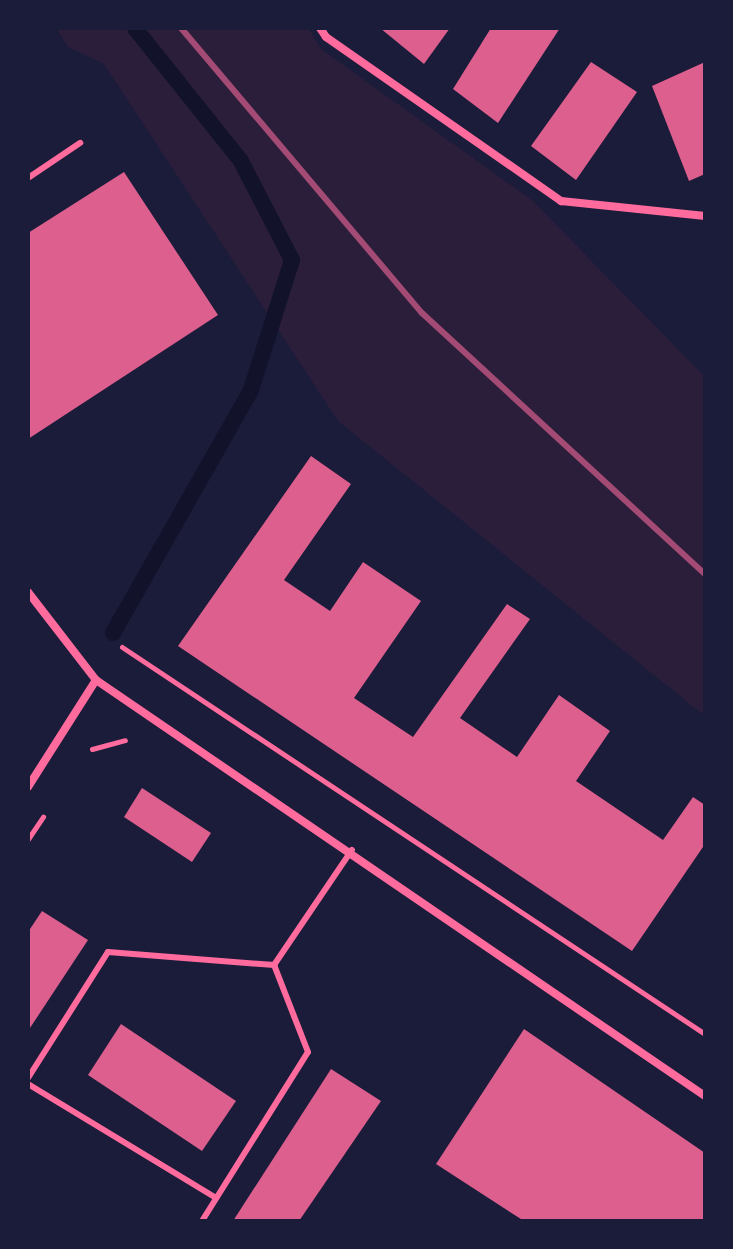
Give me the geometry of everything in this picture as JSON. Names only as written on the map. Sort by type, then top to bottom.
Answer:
[{"type":"street","points":[[320,28],[326,37],[561,201],[705,216]]},
{"type":"street","points":[[28,592],[96,680],[352,850],[705,1096]]},
{"type":"street","points":[[28,787],[96,680]]},
{"type":"lane","points":[[28,178],[80,143]]},
{"type":"lane","points":[[274,965],[352,850]]},
{"type":"lane","points":[[28,1078],[108,952],[274,965]]},
{"type":"lane","points":[[202,1221],[308,1052],[274,965]]},
{"type":"lane","points":[[28,1084],[216,1198]]},
{"type":"path","points":[[122,647],[705,1034]]},
{"type":"shaded area","points":[[56,28],[308,28],[321,49],[533,201],[705,377],[705,716],[338,421],[104,64],[68,47]]},
{"type":"building","points":[[380,28],[450,28],[424,64]]},
{"type":"building","points":[[491,28],[560,28],[498,123],[453,89]]},
{"type":"building","points":[[591,62],[637,92],[576,180],[531,146]]},
{"type":"building","points":[[705,62],[705,174],[689,181],[652,86]]},
{"type":"building","points":[[124,172],[218,315],[28,439],[28,233]]},
{"type":"building","points":[[311,456],[351,484],[284,580],[330,611],[363,562],[421,601],[354,698],[413,737],[507,604],[530,619],[460,718],[517,757],[559,695],[610,731],[576,781],[663,840],[693,797],[705,805],[705,844],[632,951],[178,646]]},
{"type":"building","points":[[142,788],[211,833],[192,862],[124,817]]},
{"type":"building","points":[[42,911],[88,940],[28,1031],[28,932]]},
{"type":"building","points":[[121,1024],[236,1101],[202,1151],[88,1075]]},
{"type":"building","points":[[524,1029],[705,1153],[705,1221],[524,1221],[436,1164]]},
{"type":"building","points":[[331,1069],[381,1101],[299,1221],[233,1221]]},
{"type":"waterway","points":[[113,633],[251,390],[292,260],[241,161],[135,28]]},
{"type":"railway","points":[[181,28],[422,313],[705,574]]}]
